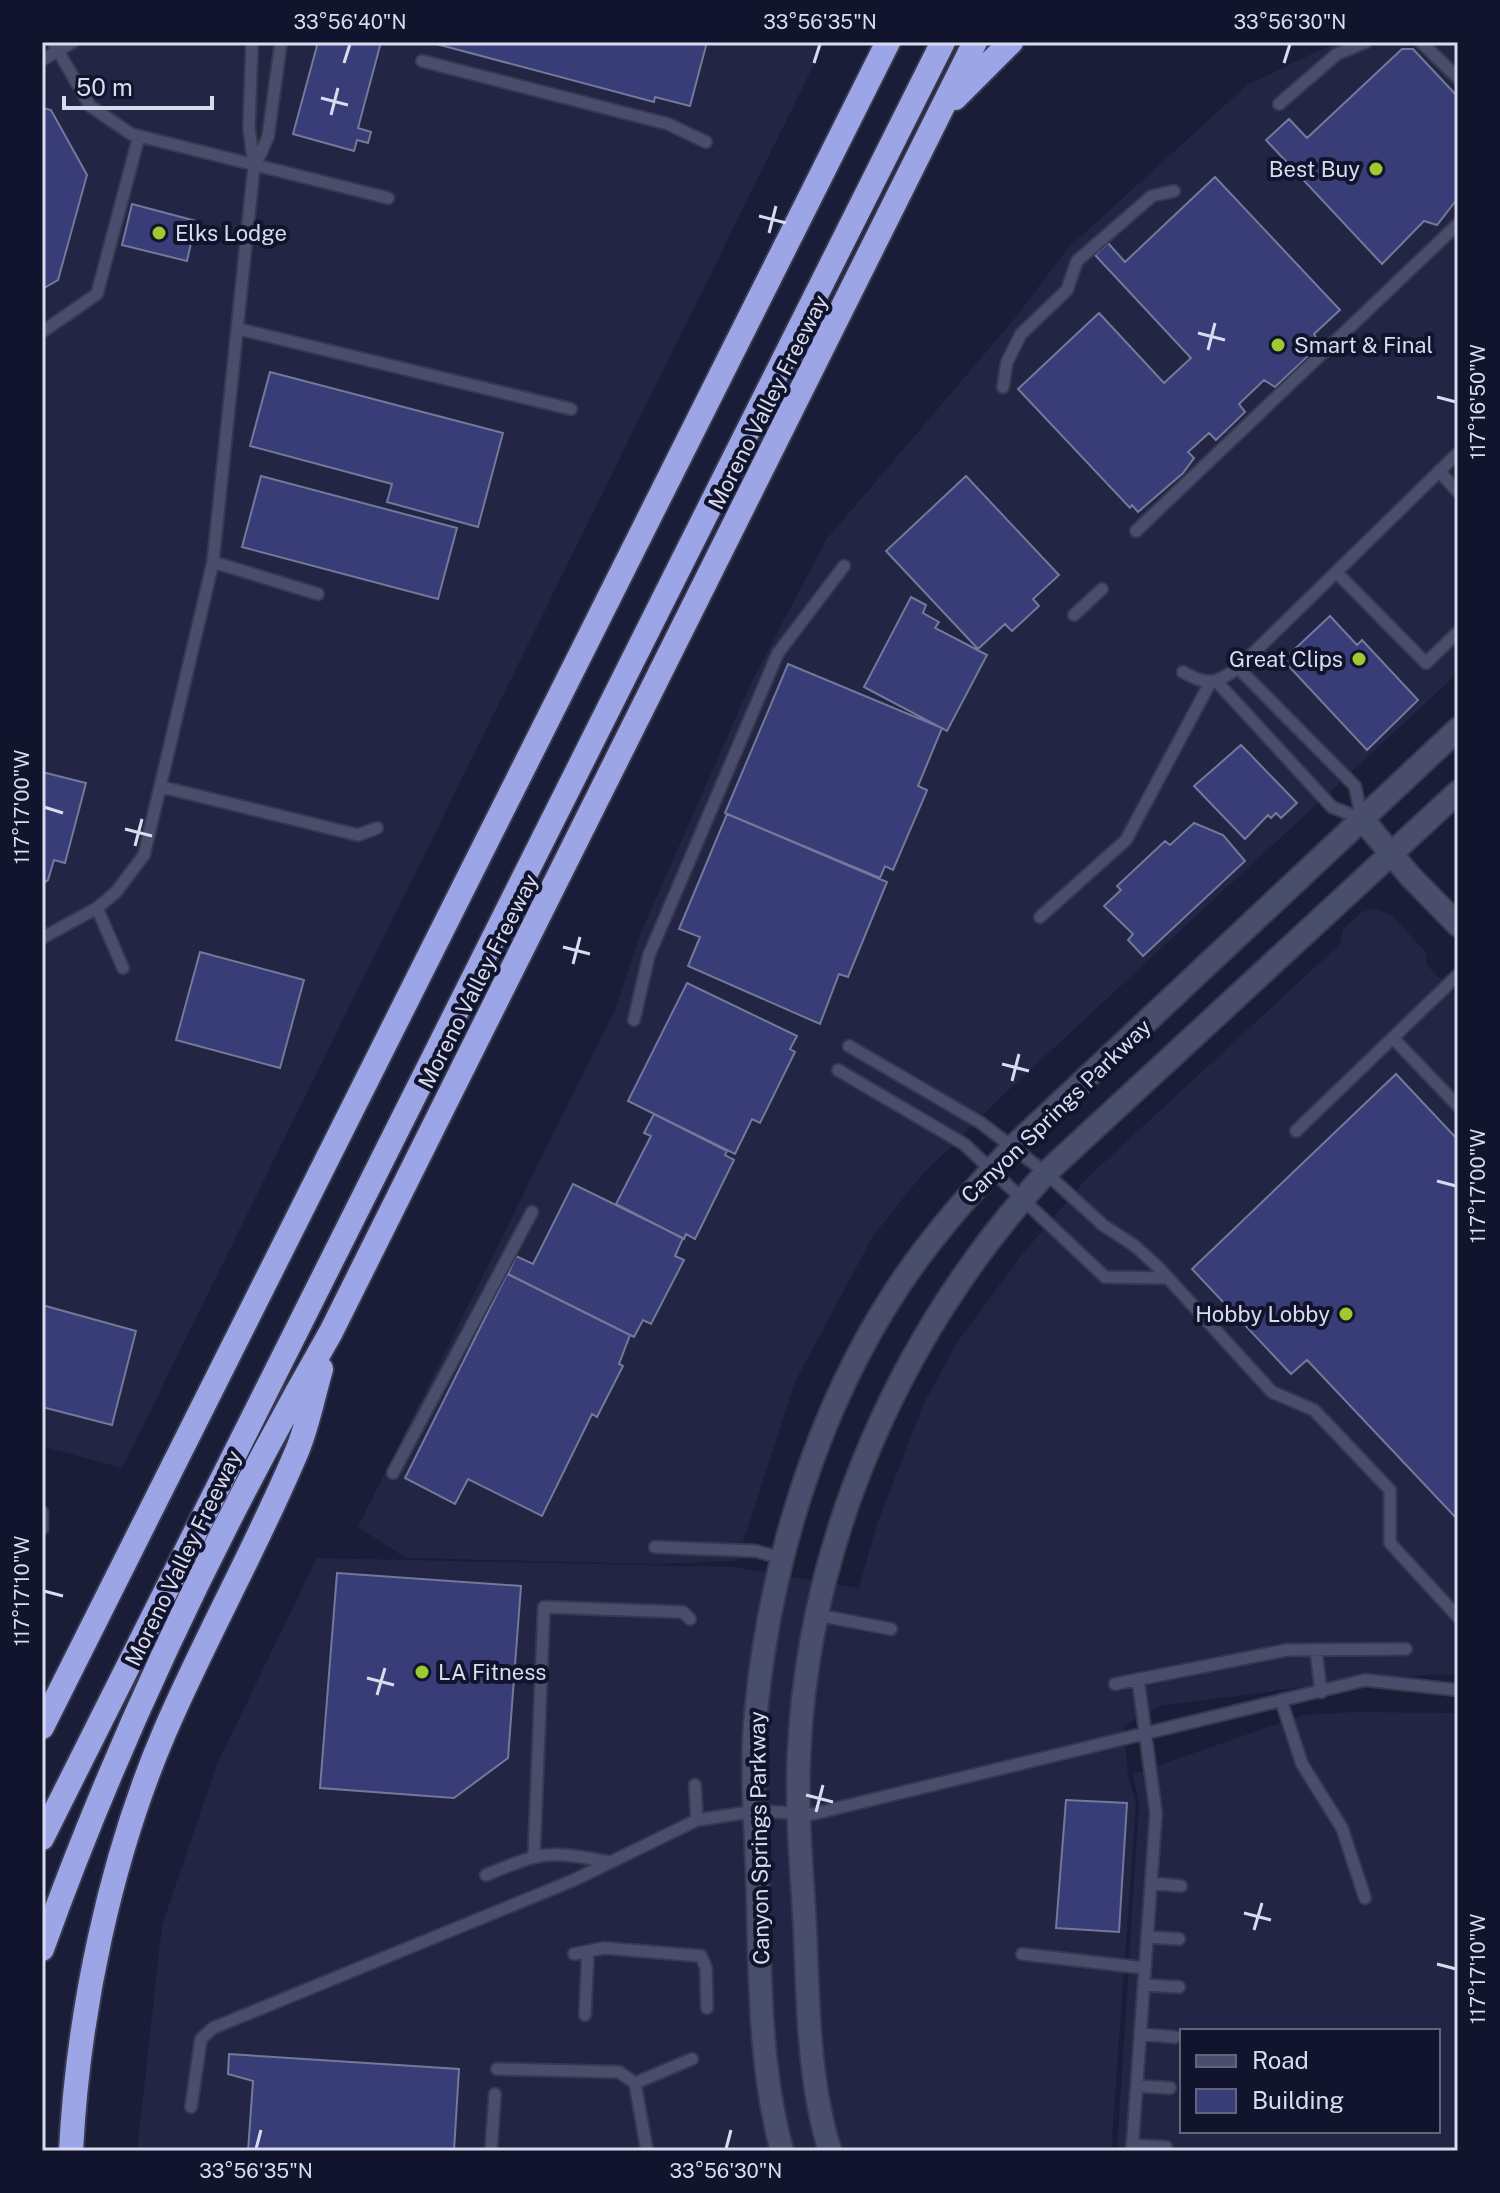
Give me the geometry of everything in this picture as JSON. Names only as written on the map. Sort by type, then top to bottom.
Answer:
[{"type":"highway","points":[[42,1727],[888,42]]},
{"type":"highway","points":[[42,1838],[943,42]]},
{"type":"highway","name":"Moreno Valley Freeway","points":[[42,1949],[98,1803],[178,1624],[271,1437],[331,1332],[975,42]]},
{"type":"highway","points":[[943,111],[1011,42]]},
{"type":"highway","points":[[71,2151],[79,2061],[95,1966],[140,1800],[163,1735],[205,1641],[298,1449],[331,1332]]},
{"type":"street","name":"Canyon Springs Parkway","points":[[782,2151],[768,2091],[755,1715],[768,1623],[784,1559],[810,1466],[850,1374],[898,1287],[967,1196],[1013,1147],[1458,729]]},
{"type":"street","name":"Canyon Springs Parkway","points":[[830,2151],[823,2128],[810,2038],[799,1753],[817,1615],[840,1525],[893,1392],[920,1341],[1022,1199],[1046,1173],[1458,792]]},
{"type":"street","points":[[1363,820],[1458,925]]},
{"type":"lane","points":[[42,60],[56,47],[73,42]]},
{"type":"lane","points":[[42,938],[97,908],[116,892],[144,855],[162,787],[213,562],[254,166],[249,128],[252,42]]},
{"type":"lane","points":[[254,166],[268,137],[281,42]]},
{"type":"lane","points":[[1279,104],[1337,54],[1366,42]]},
{"type":"lane","points":[[1421,42],[1458,78]]},
{"type":"lane","points":[[56,47],[90,106],[111,124],[139,136],[388,198]]},
{"type":"lane","points":[[422,61],[668,124],[706,142]]},
{"type":"lane","points":[[42,332],[97,294],[139,136]]},
{"type":"lane","points":[[1003,387],[1007,362],[1021,334],[1067,290],[1077,261],[1152,196],[1174,191]]},
{"type":"lane","points":[[1136,531],[1458,224]]},
{"type":"lane","points":[[239,329],[571,409]]},
{"type":"lane","points":[[1040,917],[1126,840],[1214,683],[1238,668],[1458,453]]},
{"type":"lane","points":[[1439,471],[1458,492]]},
{"type":"lane","points":[[213,562],[318,594]]},
{"type":"lane","points":[[634,1020],[649,955],[778,653],[844,566]]},
{"type":"lane","points":[[1336,572],[1426,663],[1458,632]]},
{"type":"lane","points":[[1074,615],[1102,589]]},
{"type":"lane","points":[[1238,668],[1355,786],[1363,820]]},
{"type":"lane","points":[[1183,672],[1203,683],[1214,683],[1332,807],[1363,820]]},
{"type":"lane","points":[[162,787],[358,835],[377,828]]},
{"type":"lane","points":[[97,908],[123,968]]},
{"type":"lane","points":[[1296,1131],[1458,975]]},
{"type":"lane","points":[[1393,1038],[1458,1106]]},
{"type":"lane","points":[[849,1046],[981,1123],[1013,1147],[1103,1225],[1135,1246],[1272,1392],[1314,1410],[1390,1490],[1390,1543],[1458,1617]]},
{"type":"lane","points":[[838,1070],[964,1144],[1105,1277],[1167,1278]]},
{"type":"lane","points":[[393,1473],[532,1212]]},
{"type":"lane","points":[[42,1512],[42,1529]]},
{"type":"lane","points":[[655,1547],[756,1551],[784,1559]]},
{"type":"lane","points":[[534,1855],[544,1607],[683,1612],[690,1619]]},
{"type":"lane","points":[[817,1615],[891,1629]]},
{"type":"lane","points":[[1115,1684],[1287,1650],[1406,1649]]},
{"type":"lane","points":[[1316,1650],[1321,1692]]},
{"type":"lane","points":[[1138,1679],[1156,1813],[1132,2148],[1166,2147]]},
{"type":"lane","points":[[191,2107],[201,2039],[213,2028],[612,1862],[697,1820],[756,1811],[813,1814],[1365,1680],[1458,1690]]},
{"type":"lane","points":[[1281,1700],[1302,1764],[1342,1828],[1365,1898]]},
{"type":"lane","points":[[695,1785],[697,1820]]},
{"type":"lane","points":[[486,1875],[552,1851],[612,1862]]},
{"type":"lane","points":[[1151,1883],[1181,1886]]},
{"type":"lane","points":[[1147,1937],[1179,1939]]},
{"type":"lane","points":[[574,1954],[604,1948],[701,1956],[706,1968],[707,2008]]},
{"type":"lane","points":[[585,2015],[588,1951]]},
{"type":"lane","points":[[1022,1954],[1145,1968]]},
{"type":"lane","points":[[1144,1985],[1179,1987]]},
{"type":"lane","points":[[1140,2034],[1175,2037]]},
{"type":"lane","points":[[635,2083],[692,2059]]},
{"type":"lane","points":[[497,2069],[619,2072],[635,2083],[647,2151]]},
{"type":"lane","points":[[1137,2086],[1170,2088]]},
{"type":"lane","points":[[491,2151],[495,2094]]},
{"type":"shaded area","points":[[42,42],[825,42],[122,1468],[42,1446]]},
{"type":"shaded area","points":[[1337,42],[1458,42],[1458,673],[1000,1098],[920,1177],[873,1236],[795,1382],[737,1561],[656,1564],[406,1558],[358,1527],[615,1010],[641,932],[752,681],[826,540],[1015,318],[1068,248],[1247,85]]},
{"type":"shaded area","points":[[1373,909],[1390,914],[1426,952],[1427,965],[1458,997],[1458,1676],[1438,1674],[1313,1686],[1160,1706],[1124,1726],[1128,1776],[1136,1803],[1111,2151],[137,2151],[162,1925],[217,1764],[317,1558],[734,1567],[859,1588],[876,1527],[924,1403],[958,1341],[1025,1251],[1087,1178],[1340,944],[1343,929],[1362,912]]},
{"type":"shaded area","points":[[1458,1713],[1458,2151],[1117,2151],[1139,1805],[1133,1774],[1304,1715]]},
{"type":"building","points":[[318,42],[381,42],[358,128],[371,132],[368,143],[357,140],[354,151],[293,134]]},
{"type":"building","points":[[429,42],[707,42],[690,106],[655,97],[654,102]]},
{"type":"building","name":"Best Buy","points":[[1402,49],[1413,49],[1458,97],[1458,198],[1437,225],[1424,221],[1382,264],[1266,140],[1289,119],[1307,138]]},
{"type":"building","points":[[43,108],[51,110],[87,175],[58,280],[42,289]]},
{"type":"building","points":[[1215,177],[1340,310],[1314,334],[1320,345],[1275,387],[1264,380],[1239,404],[1245,412],[1216,440],[1209,433],[1188,452],[1194,458],[1183,473],[1138,512],[1132,505],[1130,508],[1018,389],[1099,313],[1164,383],[1191,358],[1095,255],[1108,243],[1125,262]]},
{"type":"building","name":"Elks Lodge","points":[[132,204],[196,221],[187,261],[122,245]]},
{"type":"building","points":[[270,372],[503,433],[478,527],[387,502],[392,484],[250,446]]},
{"type":"building","points":[[261,476],[457,528],[438,599],[242,547]]},
{"type":"building","points":[[966,476],[1059,575],[1033,599],[1039,606],[1012,631],[1005,624],[978,649],[886,551]]},
{"type":"building","points":[[911,597],[926,605],[923,613],[939,622],[935,628],[987,655],[947,731],[864,687]]},
{"type":"building","points":[[1330,616],[1357,645],[1362,640],[1418,700],[1367,750],[1283,660]]},
{"type":"building","points":[[788,664],[942,728],[918,786],[927,790],[926,793],[893,870],[885,866],[880,878],[725,813]]},
{"type":"building","points":[[1241,745],[1297,803],[1281,818],[1276,813],[1271,818],[1268,815],[1245,839],[1194,786]]},
{"type":"building","points":[[42,772],[86,783],[65,863],[54,860],[48,880],[42,884]]},
{"type":"building","points":[[727,814],[887,882],[848,977],[839,974],[820,1024],[688,966],[700,937],[679,929]]},
{"type":"building","points":[[1194,823],[1223,835],[1245,861],[1143,956],[1128,940],[1133,934],[1104,906],[1121,890],[1117,886],[1165,841],[1170,845]]},
{"type":"building","points":[[200,952],[304,980],[280,1068],[176,1040]]},
{"type":"building","points":[[687,983],[797,1036],[790,1049],[795,1052],[760,1123],[752,1119],[735,1154],[628,1101]]},
{"type":"building","name":"Hobby Lobby","points":[[1396,1074],[1458,1140],[1458,1520],[1307,1360],[1291,1374],[1192,1269]]},
{"type":"building","points":[[654,1114],[727,1151],[725,1155],[734,1160],[695,1239],[686,1234],[684,1239],[616,1204],[651,1136],[644,1133]]},
{"type":"building","points":[[573,1184],[683,1238],[675,1256],[684,1260],[651,1324],[643,1320],[634,1337],[508,1274],[516,1256],[533,1264]]},
{"type":"building","points":[[507,1274],[630,1335],[619,1364],[623,1366],[597,1417],[592,1414],[542,1516],[468,1479],[455,1504],[405,1478]]},
{"type":"building","points":[[42,1305],[136,1331],[112,1425],[42,1407]]},
{"type":"building","name":"LA Fitness","points":[[337,1573],[521,1586],[508,1758],[454,1798],[320,1788]]},
{"type":"building","points":[[1066,1800],[1127,1803],[1119,1932],[1056,1928]]},
{"type":"building","points":[[229,2054],[459,2069],[454,2151],[248,2151],[253,2081],[228,2074]]},
{"type":"place","name":"Best Buy","points":[[1376,169]]},
{"type":"place","name":"Elks Lodge","points":[[159,233]]},
{"type":"place","name":"Smart & Final","points":[[1278,345]]},
{"type":"place","name":"Great Clips","points":[[1359,659]]},
{"type":"place","name":"Hobby Lobby","points":[[1346,1314]]},
{"type":"place","name":"LA Fitness","points":[[422,1672]]}]
